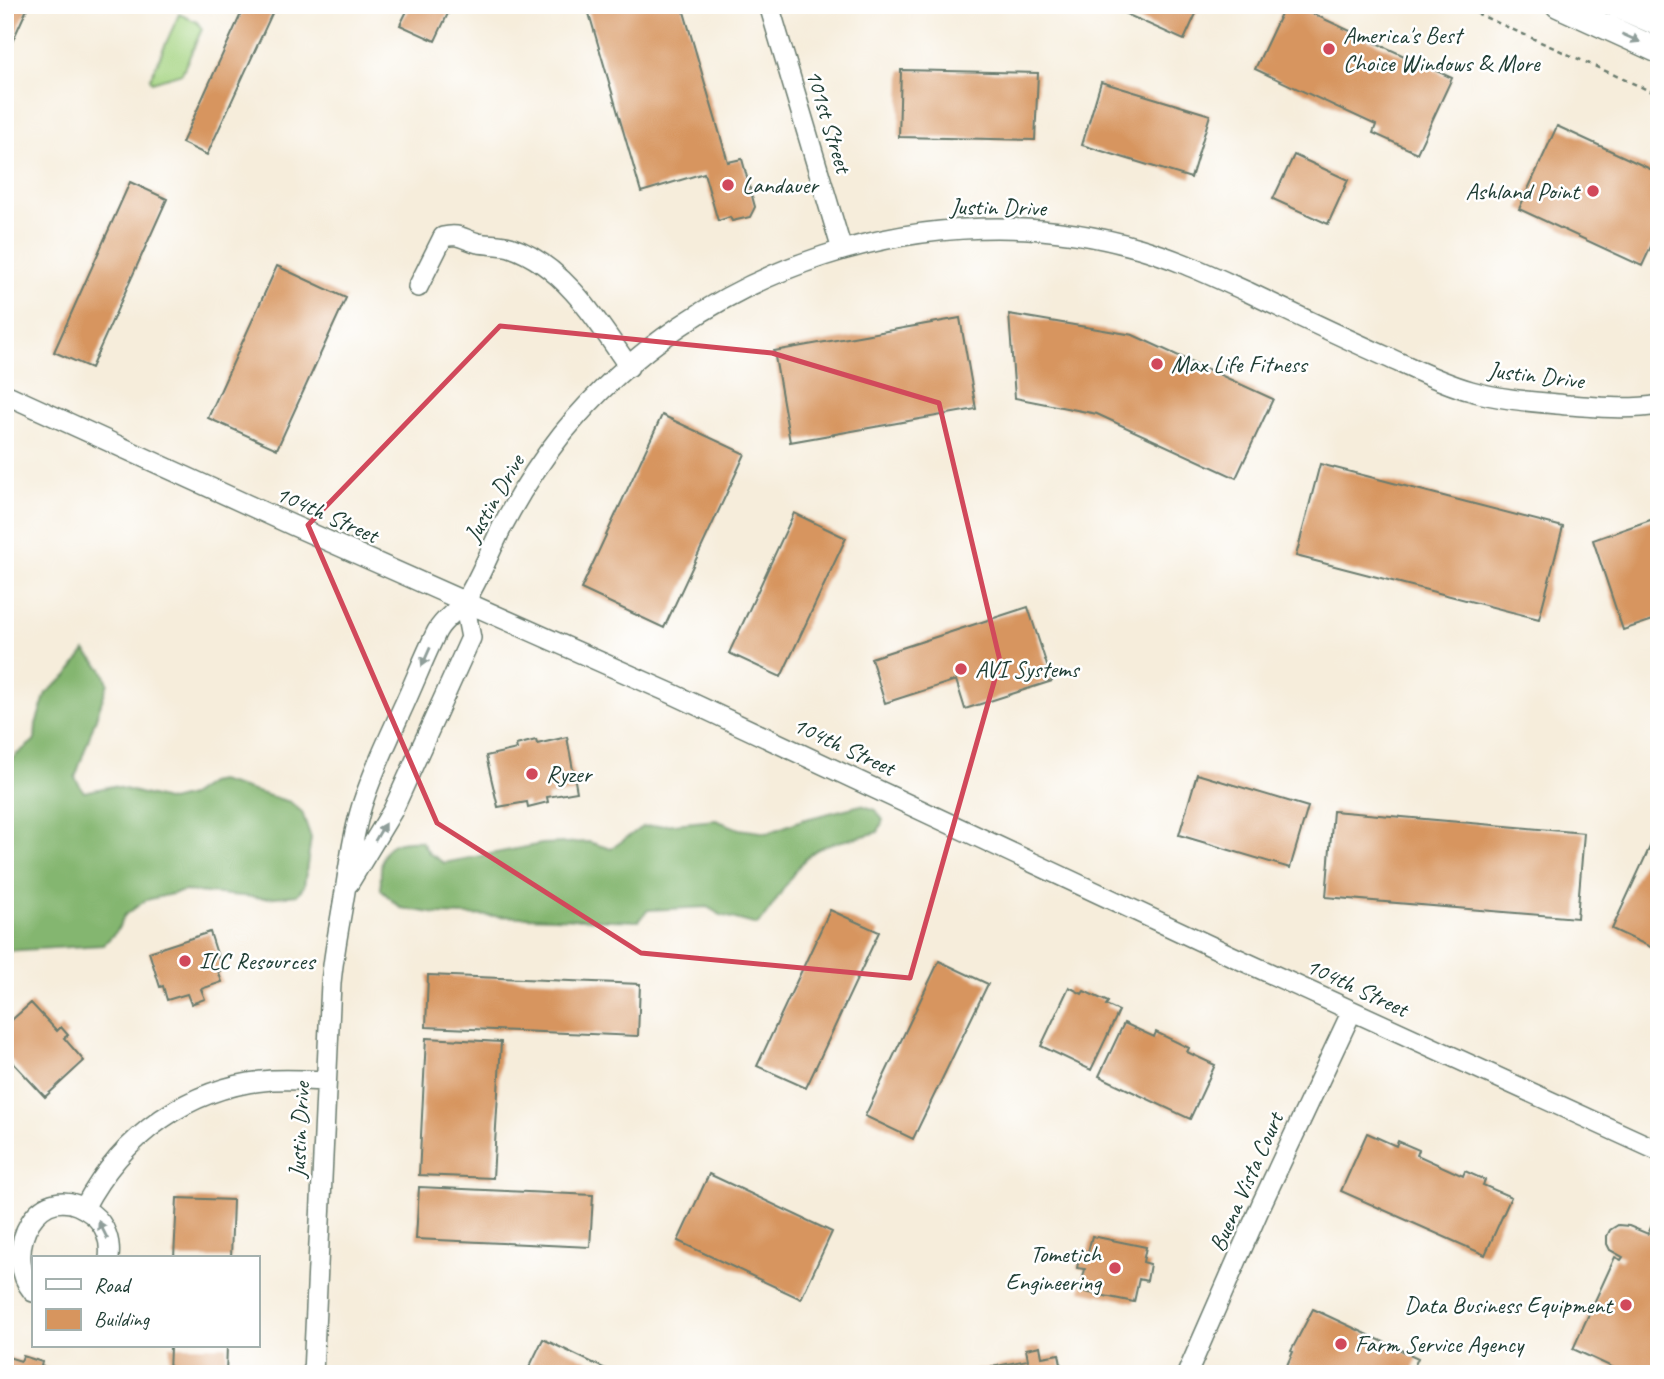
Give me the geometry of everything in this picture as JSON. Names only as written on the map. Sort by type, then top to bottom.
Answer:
[{"type":"main road","points":[[1558,5],[1659,51]]},
{"type":"main road","points":[[1616,5],[1659,24]]},
{"type":"street","name":"101st Street","points":[[769,5],[842,250]]},
{"type":"street","name":"Justin Drive","points":[[313,1374],[331,983],[336,936],[361,809],[374,772],[440,626],[464,602],[532,475],[563,433],[601,392],[655,345],[739,291],[807,261],[842,250],[919,233],[977,228],[1032,229],[1086,236],[1139,248],[1191,267],[1356,343],[1467,390],[1502,398],[1594,407],[1640,408],[1659,405]]},
{"type":"street","points":[[418,287],[443,237],[456,234],[477,243],[508,246],[526,254],[575,292],[629,367]]},
{"type":"street","name":"104th Street","points":[[5,394],[762,735],[1352,1011],[1659,1151]]},
{"type":"street","name":"Justin Drive","points":[[345,890],[393,810],[470,642],[464,602]]},
{"type":"street","name":"Buena Vista Court","points":[[1187,1374],[1262,1203],[1352,1011]]},
{"type":"street","points":[[84,1208],[108,1168],[136,1137],[160,1118],[186,1103],[215,1091],[243,1084],[273,1080],[326,1081]]},
{"type":"street","points":[[32,1291],[22,1282],[12,1261],[13,1239],[24,1219],[41,1206],[64,1202],[84,1208],[103,1226],[108,1238],[109,1256]]},
{"type":"path","points":[[1458,5],[1659,95]]},
{"type":"highlighted area","points":[[500,326],[772,353],[939,403],[1000,661],[910,978],[641,953],[437,823],[308,525]]},
{"type":"green space","points":[[179,14],[197,22],[202,29],[182,73],[152,82],[150,79]]},
{"type":"green space","points":[[85,651],[103,670],[108,683],[75,778],[84,792],[113,786],[170,801],[190,796],[209,783],[219,781],[290,802],[302,812],[311,838],[304,886],[297,895],[264,898],[185,891],[146,900],[124,916],[117,931],[103,945],[5,951],[5,767],[35,740],[36,724],[46,693],[67,676]]},
{"type":"green space","points":[[861,805],[876,810],[883,820],[878,832],[827,845],[811,854],[794,872],[757,925],[721,915],[707,907],[648,910],[638,921],[438,914],[401,908],[381,890],[381,868],[385,852],[390,846],[407,841],[421,841],[429,853],[444,863],[542,844],[589,842],[611,849],[642,827],[716,820],[739,829],[768,833],[802,820]]},
{"type":"building","points":[[5,5],[18,5],[27,9],[8,51],[5,50]]},
{"type":"building","points":[[245,5],[275,7],[207,155],[182,143]]},
{"type":"building","points":[[410,5],[452,5],[435,41],[400,25]]},
{"type":"building","points":[[605,5],[682,5],[728,162],[742,159],[755,207],[750,217],[732,221],[730,217],[718,221],[704,173],[641,192],[588,10]]},
{"type":"building","points":[[1119,5],[1200,5],[1184,40],[1117,10]]},
{"type":"building","points":[[1285,5],[1294,5],[1452,78],[1417,153],[1373,133],[1376,125],[1255,69]]},
{"type":"building","points":[[901,70],[1038,73],[1035,140],[899,137]]},
{"type":"building","points":[[1101,82],[1210,115],[1191,178],[1082,145]]},
{"type":"building","name":"Ashland Point","points":[[1557,126],[1659,173],[1659,229],[1642,266],[1519,209]]},
{"type":"building","points":[[1294,155],[1348,180],[1328,224],[1273,199]]},
{"type":"building","points":[[130,182],[167,199],[91,368],[54,352]]},
{"type":"building","points":[[277,266],[346,298],[277,449],[208,418]]},
{"type":"building","points":[[1009,314],[1133,335],[1273,399],[1236,478],[1097,414],[1015,398]]},
{"type":"building","points":[[960,318],[976,409],[790,442],[774,351]]},
{"type":"building","points":[[662,415],[745,454],[664,628],[581,589]]},
{"type":"building","points":[[1320,464],[1563,527],[1539,619],[1296,556]]},
{"type":"building","points":[[794,513],[846,538],[781,677],[729,653]]},
{"type":"building","points":[[1659,517],[1659,618],[1623,630],[1593,540]]},
{"type":"building","name":"AVI Systems","points":[[1028,607],[1052,681],[965,709],[956,680],[885,703],[871,658]]},
{"type":"building","name":"Ryzer","points":[[567,737],[577,792],[547,797],[548,802],[528,807],[527,802],[498,807],[486,756],[517,749],[516,745],[536,740],[537,744]]},
{"type":"building","points":[[1197,774],[1308,807],[1290,868],[1179,835]]},
{"type":"building","points":[[1333,811],[1584,833],[1577,918],[1326,897]]},
{"type":"building","points":[[1653,840],[1659,843],[1659,951],[1612,929]]},
{"type":"building","points":[[830,910],[879,932],[806,1088],[757,1066]]},
{"type":"building","name":"ILC Resources","points":[[210,932],[222,970],[218,971],[222,982],[201,989],[205,999],[191,1004],[187,994],[167,1000],[149,952]]},
{"type":"building","points":[[939,961],[988,984],[913,1139],[865,1116]]},
{"type":"building","points":[[428,975],[640,984],[638,1036],[426,1027]]},
{"type":"building","points":[[1069,987],[1108,1002],[1106,1005],[1119,1011],[1091,1070],[1041,1046]]},
{"type":"building","points":[[31,1003],[57,1031],[61,1027],[68,1035],[64,1038],[84,1061],[45,1097],[5,1054],[5,1026]]},
{"type":"building","points":[[1124,1023],[1154,1037],[1156,1032],[1189,1048],[1187,1052],[1215,1065],[1190,1119],[1099,1076]]},
{"type":"building","points":[[426,1038],[501,1042],[493,1178],[419,1175]]},
{"type":"building","points":[[1367,1133],[1396,1146],[1398,1141],[1419,1150],[1417,1155],[1463,1176],[1465,1171],[1485,1180],[1483,1185],[1511,1197],[1485,1255],[1341,1191]]},
{"type":"building","points":[[709,1174],[832,1232],[801,1299],[678,1241]]},
{"type":"building","points":[[419,1187],[593,1195],[590,1247],[416,1239]]},
{"type":"building","points":[[177,1198],[233,1200],[231,1256],[174,1256]]},
{"type":"building","name":"Data Business Equipment","points":[[1618,1225],[1629,1226],[1648,1234],[1652,1225],[1659,1228],[1659,1374],[1627,1374],[1573,1349],[1615,1257],[1621,1260],[1623,1257],[1610,1250],[1607,1244],[1610,1230]]},
{"type":"building","name":"Tometich Engineering","points":[[1092,1236],[1146,1247],[1143,1262],[1150,1264],[1147,1281],[1139,1279],[1134,1302],[1080,1291],[1085,1269],[1077,1268],[1081,1250],[1088,1252]]},
{"type":"building","name":"Farm Service Agency","points":[[1313,1309],[1418,1358],[1411,1374],[1283,1374],[1293,1352],[1291,1351]]},
{"type":"building","points":[[543,1339],[616,1374],[526,1374]]},
{"type":"building","points":[[1040,1346],[1042,1357],[1059,1354],[1063,1374],[965,1374],[1028,1360],[1026,1349]]},
{"type":"building","points":[[170,1348],[227,1348],[226,1374],[169,1374]]},
{"type":"building","points":[[23,1356],[42,1362],[41,1366],[53,1370],[52,1374],[5,1374],[8,1357],[21,1361]]},
{"type":"place","name":"America's Best Choice Windows & More","points":[[1329,49]]},
{"type":"place","name":"Landauer","points":[[728,185]]},
{"type":"place","name":"Ashland Point","points":[[1593,191]]},
{"type":"place","name":"Max Life Fitness","points":[[1157,364]]},
{"type":"place","name":"AVI Systems","points":[[961,669]]},
{"type":"place","name":"Ryzer","points":[[532,774]]},
{"type":"place","name":"ILC Resources","points":[[185,961]]},
{"type":"place","name":"Tometich Engineering","points":[[1115,1268]]},
{"type":"place","name":"Data Business Equipment","points":[[1626,1305]]},
{"type":"place","name":"Farm Service Agency","points":[[1341,1344]]}]
